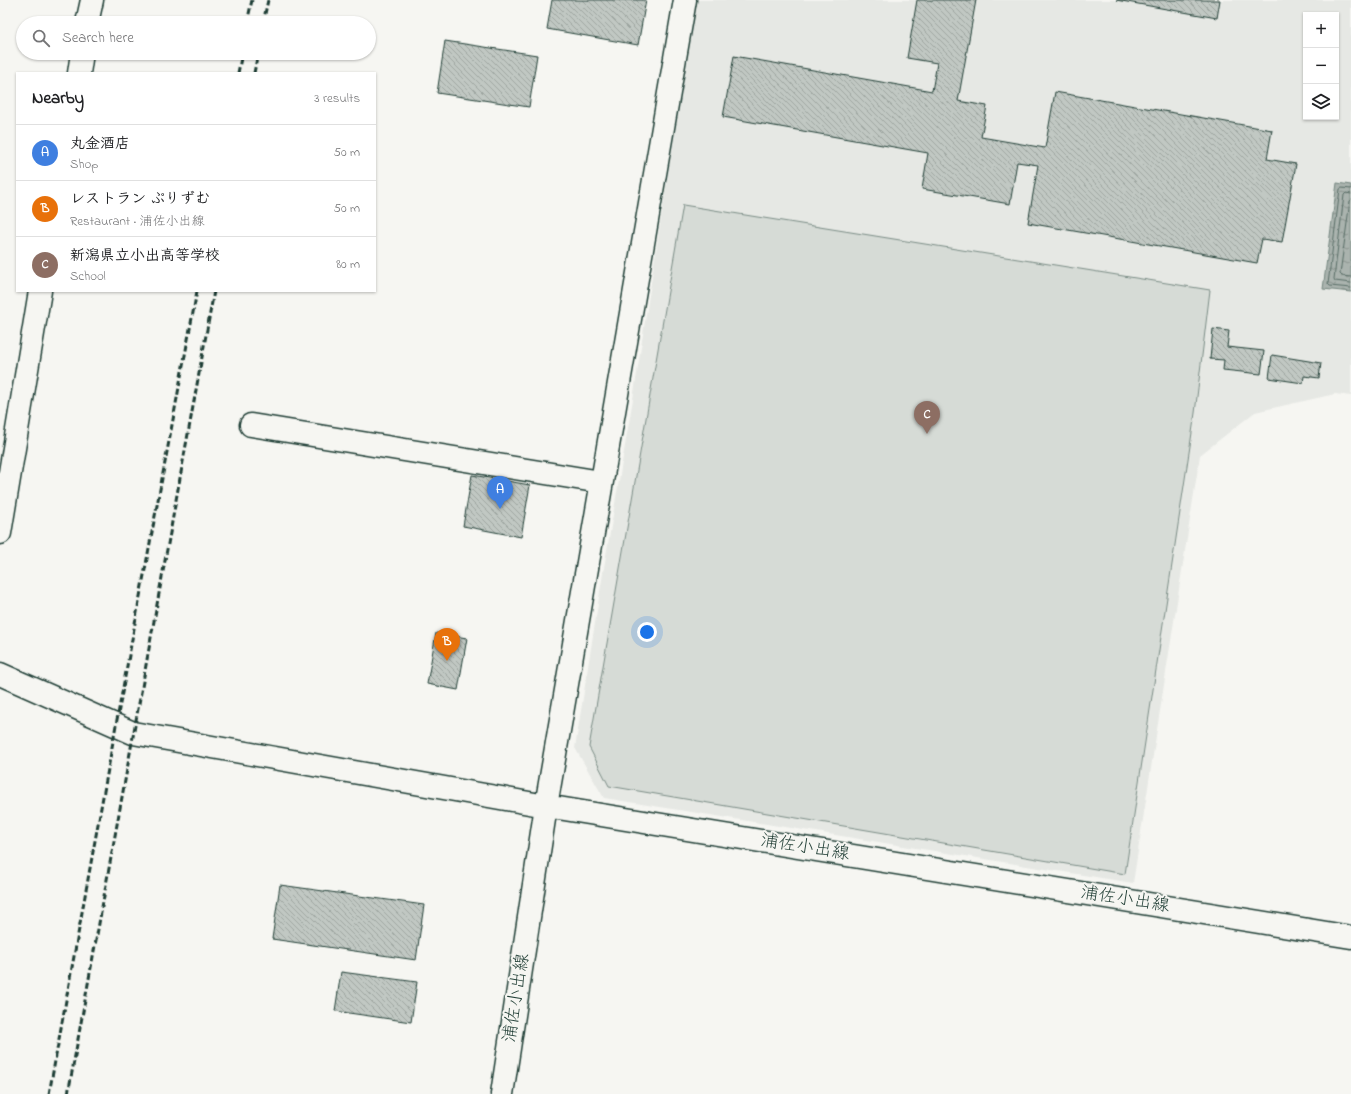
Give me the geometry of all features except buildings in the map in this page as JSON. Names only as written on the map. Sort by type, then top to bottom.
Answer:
[{"type":"street","points":[[89,16],[92,0]]},
{"type":"street","points":[[0,674],[133,733],[546,806],[685,0]]},
{"type":"street","points":[[79,72],[81,60]]},
{"type":"street","points":[[0,533],[40,292]]},
{"type":"street","points":[[251,425],[602,482]]},
{"type":"street","name":"浦佐小出線","points":[[502,1094],[546,806],[1351,937]]},
{"type":"shaded area","points":[[693,0],[1351,0],[1351,396],[1335,394],[1255,412],[1200,455],[1133,883],[604,798],[575,748],[633,399]]},
{"type":"shaded area","points":[[683,205],[1210,290],[1195,413],[1125,874],[609,786],[589,747]]},
{"type":"water","points":[[1337,183],[1351,185],[1351,292],[1323,289]]},
{"type":"railway","points":[[249,16],[252,0]]},
{"type":"railway","points":[[265,16],[268,0]]},
{"type":"railway","points":[[238,72],[241,60]]},
{"type":"railway","points":[[254,72],[257,60]]},
{"type":"railway","points":[[49,1094],[197,292]]},
{"type":"railway","points":[[68,1094],[214,292]]},
{"type":"place","name":"新潟県立小出高等学校","points":[[927,434]]},
{"type":"place","name":"丸金酒店","points":[[500,509]]},
{"type":"place","name":"レストラン ぷりずむ","points":[[447,661]]}]
